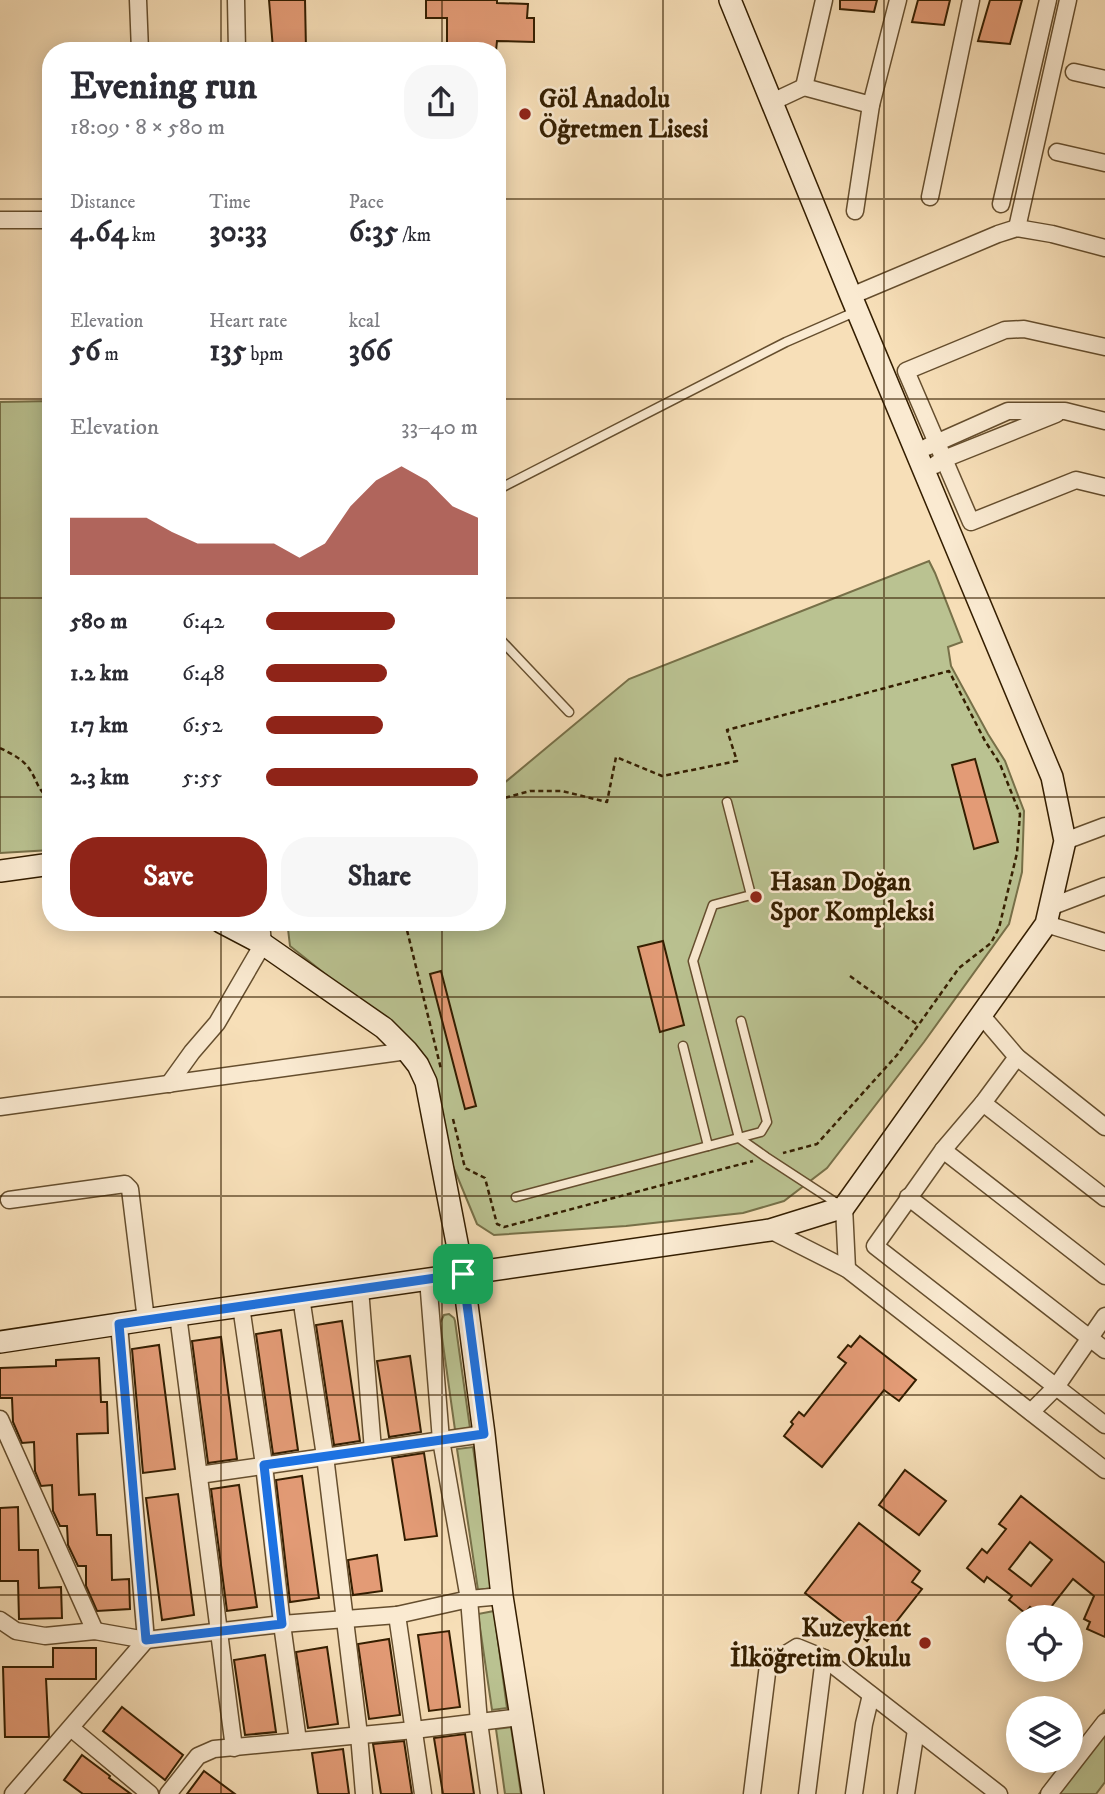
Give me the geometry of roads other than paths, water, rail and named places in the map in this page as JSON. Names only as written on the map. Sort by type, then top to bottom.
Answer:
[{"type":"street","points":[[138,0],[140,42]]},
{"type":"street","points":[[236,0],[237,42]]},
{"type":"street","points":[[0,1342],[770,1230],[844,1208],[982,1016],[1048,916],[1065,841],[1052,777],[730,0]]},
{"type":"street","points":[[804,87],[824,0]]},
{"type":"street","points":[[855,211],[871,105],[898,0]]},
{"type":"street","points":[[930,197],[971,0]]},
{"type":"street","points":[[1001,204],[1048,0]]},
{"type":"street","points":[[1017,228],[1068,0]]},
{"type":"street","points":[[1074,72],[1105,79]]},
{"type":"street","points":[[772,102],[804,87],[871,105]]},
{"type":"street","points":[[1057,152],[1105,163]]},
{"type":"street","points":[[0,220],[42,220]]},
{"type":"street","points":[[854,304],[998,234],[1017,228],[1105,248]]},
{"type":"street","points":[[1105,347],[1024,329],[1005,330],[906,371],[971,522],[1076,480],[1105,487]]},
{"type":"street","points":[[920,462],[936,442],[1008,411],[1065,411],[1105,421]]},
{"type":"street","points":[[920,462],[944,459],[1065,411]]},
{"type":"street","points":[[979,423],[987,442]]},
{"type":"street","points":[[1065,841],[1105,826]]},
{"type":"street","points":[[0,871],[42,865]]},
{"type":"street","points":[[1048,916],[1105,886]]},
{"type":"street","points":[[1048,916],[1105,942]]},
{"type":"street","points":[[238,931],[263,944],[384,1028],[418,1065],[426,1082],[463,1274],[502,1596],[533,1794]]},
{"type":"street","points":[[169,1084],[217,1023],[263,944],[262,931]]},
{"type":"street","points":[[982,1016],[1017,1057],[1105,1127]]},
{"type":"street","points":[[0,1107],[407,1051]]},
{"type":"street","points":[[1017,1057],[943,1150],[875,1245],[1105,1425]]},
{"type":"street","points":[[983,1103],[1105,1198]]},
{"type":"street","points":[[943,1150],[1105,1276]]},
{"type":"street","points":[[9,1200],[125,1184],[130,1189],[146,1320]]},
{"type":"street","points":[[908,1198],[1105,1350]]},
{"type":"street","points":[[844,1208],[847,1269]]},
{"type":"street","points":[[770,1230],[847,1269],[1105,1470]]},
{"type":"street","points":[[428,1279],[441,1440],[469,1600],[479,1722],[489,1794]]},
{"type":"street","points":[[360,1289],[373,1450]]},
{"type":"street","points":[[301,1297],[325,1456],[364,1794]]},
{"type":"street","points":[[242,1306],[298,1741]]},
{"type":"street","points":[[178,1315],[234,1748]]},
{"type":"street","points":[[1031,1412],[1056,1387],[1105,1316]]},
{"type":"street","points":[[13,1794],[146,1640],[119,1324]]},
{"type":"street","points":[[0,1419],[95,1631]]},
{"type":"street","points":[[200,1475],[484,1434]]},
{"type":"street","points":[[0,1620],[16,1631],[45,1636],[95,1631],[146,1640],[282,1624],[397,1615],[502,1596]]},
{"type":"street","points":[[397,1615],[423,1794]]},
{"type":"street","points":[[752,1794],[768,1665],[797,1647],[824,1658],[999,1794]]},
{"type":"street","points":[[807,1794],[824,1658]]},
{"type":"street","points":[[854,1794],[871,1695]]},
{"type":"street","points":[[168,1794],[198,1756],[214,1749],[520,1717]]},
{"type":"street","points":[[1049,1794],[1105,1721]]},
{"type":"street","points":[[71,1728],[150,1794]]},
{"type":"street","points":[[906,1794],[916,1730]]},
{"type":"lane","points":[[506,485],[786,342],[854,304]]},
{"type":"lane","points":[[506,646],[569,712]]},
{"type":"lane","points":[[727,802],[751,895],[713,905],[693,961],[739,1138],[844,1208]]},
{"type":"lane","points":[[516,1197],[761,1132],[767,1122],[741,1021]]},
{"type":"lane","points":[[683,1046],[708,1146]]},
{"type":"place","name":"Göl Anadolu Öğretmen Lisesi","points":[[525,114]]},
{"type":"place","name":"Hasan Doğan Spor Kompleksi","points":[[756,897]]},
{"type":"place","name":"Kuzeykent İlköğretim Okulu","points":[[925,1643]]}]
